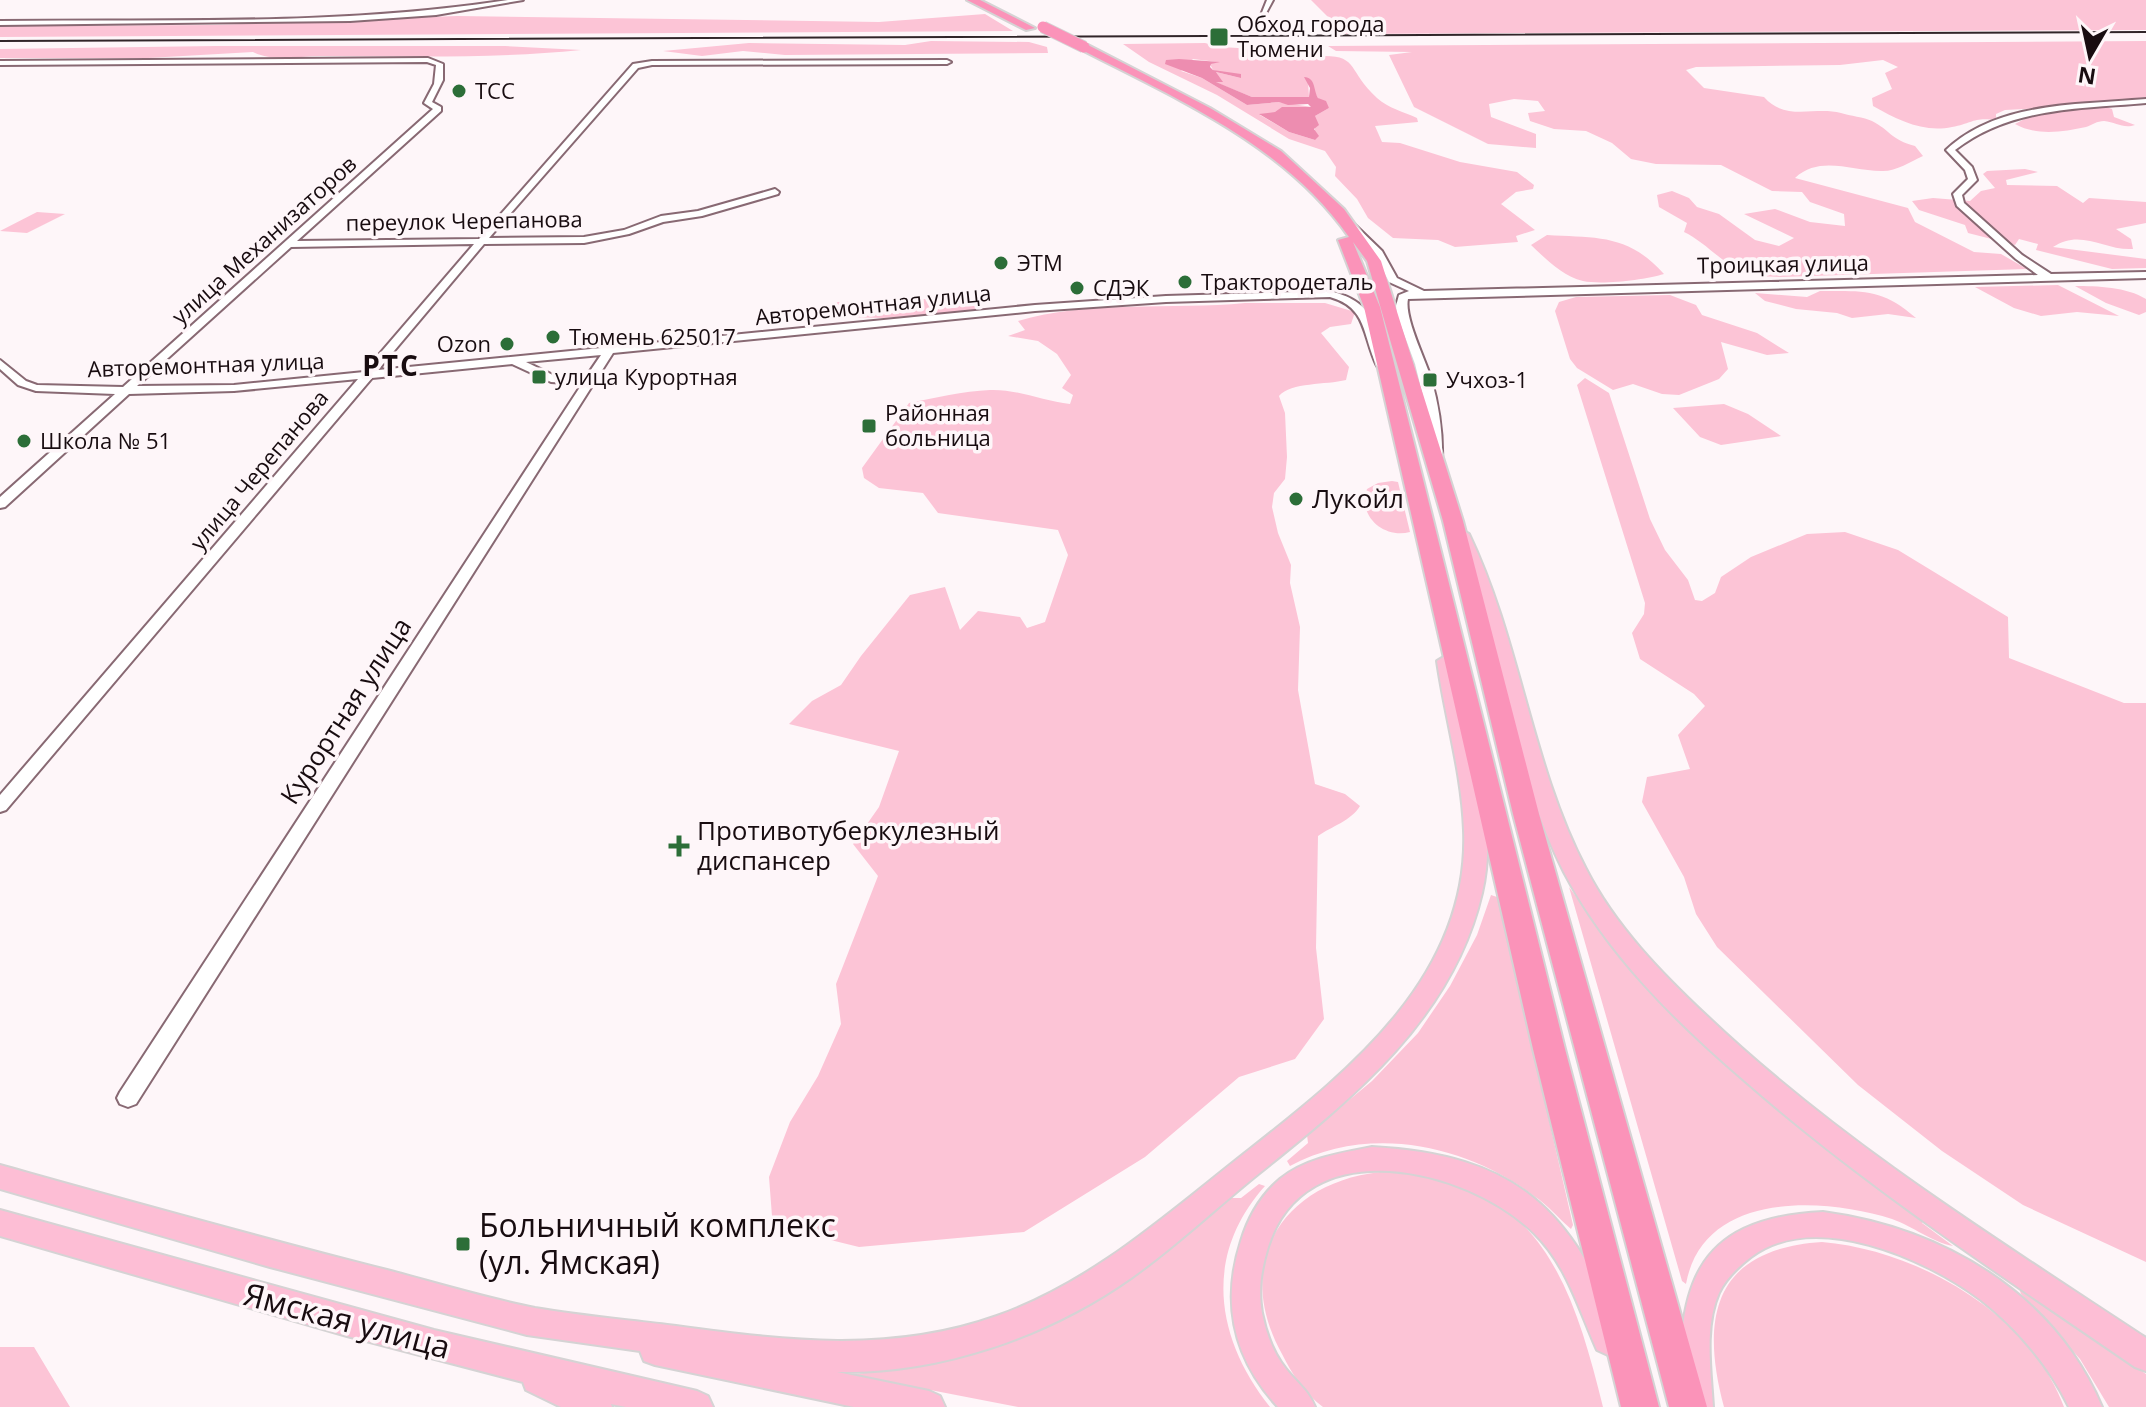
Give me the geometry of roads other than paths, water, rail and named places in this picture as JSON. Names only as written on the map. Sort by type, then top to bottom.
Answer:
[{"type":"highway","points":[[972,0],[1077,48]]},
{"type":"highway","points":[[986,0],[1043,27],[1262,155],[1347,232],[1374,261],[1453,521],[1526,814],[1688,1407]]},
{"type":"highway","points":[[1347,232],[1372,307],[1638,1407]]},
{"type":"main road","points":[[1453,521],[1479,570],[1494,613],[1544,795],[1559,837],[1575,872],[1639,960],[1699,1025],[1846,1148],[2146,1356]]},
{"type":"main road","points":[[527,1321],[798,1357],[866,1358],[936,1348],[1011,1325],[1091,1288],[1143,1251],[1331,1099],[1391,1041],[1431,991],[1455,939],[1471,893],[1478,829],[1475,802],[1449,680],[1436,578]]},
{"type":"main road","points":[[1299,1407],[1271,1374],[1252,1333],[1244,1283],[1254,1240],[1273,1205],[1306,1177],[1344,1162],[1384,1157],[1426,1161],[1475,1176],[1512,1196],[1545,1225],[1583,1280],[1638,1407]]},
{"type":"main road","name":"Ямская улица","points":[[0,1177],[270,1254],[527,1321]]},
{"type":"main road","name":"Ямская улица","points":[[0,1223],[239,1292],[500,1362],[697,1407]]},
{"type":"main road","points":[[1697,1407],[1696,1334],[1699,1314],[1702,1297],[1719,1266],[1754,1237],[1794,1226],[1817,1225],[1895,1239],[1927,1252],[1974,1278],[2011,1307],[2050,1348],[2069,1374],[2086,1407]]},
{"type":"main road","points":[[527,1321],[929,1407]]},
{"type":"main road","points":[[500,1362],[596,1407]]},
{"type":"street","points":[[0,23],[379,17],[520,0]]},
{"type":"street","points":[[1263,14],[1270,0]]},
{"type":"street","name":"улица Механизаторов","points":[[0,63],[434,61],[439,64],[441,72],[438,86],[428,103],[438,109],[0,504]]},
{"type":"street","name":"улица Черепанова","points":[[0,806],[365,377],[636,66],[652,63],[947,62]]},
{"type":"street","points":[[2049,278],[2019,257],[1960,204],[1957,194],[1973,180],[1969,169],[1950,150],[1975,132],[2029,113],[2146,101]]},
{"type":"street","name":"переулок Черепанова","points":[[291,244],[584,240],[626,232],[661,219],[699,214],[775,192]]},
{"type":"street","points":[[1347,232],[1379,253],[1393,280],[1420,292]]},
{"type":"street","points":[[1330,294],[1355,284],[1347,232]]},
{"type":"street","name":"Троицкая улица","points":[[1420,292],[2146,275]]},
{"type":"street","points":[[1420,292],[1403,297],[1400,307],[1419,359],[1439,433],[1436,464]]},
{"type":"street","points":[[1330,294],[1352,300],[1363,307],[1374,350],[1388,374]]},
{"type":"street","name":"Авторемонтная улица","points":[[0,363],[22,383],[36,388],[234,388],[1087,303],[1330,294]]},
{"type":"street","name":"Курортная улица","points":[[128,1098],[608,353]]},
{"type":"street","points":[[516,362],[555,380],[590,381]]},
{"type":"railway","points":[[0,41],[2146,32]]},
{"type":"place","name":"Обход города Тюмени","points":[[1219,37]]},
{"type":"place","name":"ТСС","points":[[459,91]]},
{"type":"place","name":"ЭТМ","points":[[1001,263]]},
{"type":"place","name":"Трактородеталь","points":[[1185,282]]},
{"type":"place","name":"СДЭК","points":[[1077,288]]},
{"type":"place","name":"Тюмень 625017","points":[[553,337]]},
{"type":"place","name":"Ozon","points":[[507,344]]},
{"type":"place","name":"улица Курортная","points":[[539,377]]},
{"type":"place","name":"Учхоз-1","points":[[1430,380]]},
{"type":"place","name":"Районная больница","points":[[869,426]]},
{"type":"place","name":"Школа № 51","points":[[24,441]]},
{"type":"place","name":"Лукойл","points":[[1296,499]]},
{"type":"place","name":"Противотуберкулезный диспансер","points":[[679,846]]},
{"type":"place","name":"Больничный комплекс (ул. Ямская)","points":[[463,1244]]},
{"type":"district","name":"РТС","points":[[391,366]]}]
